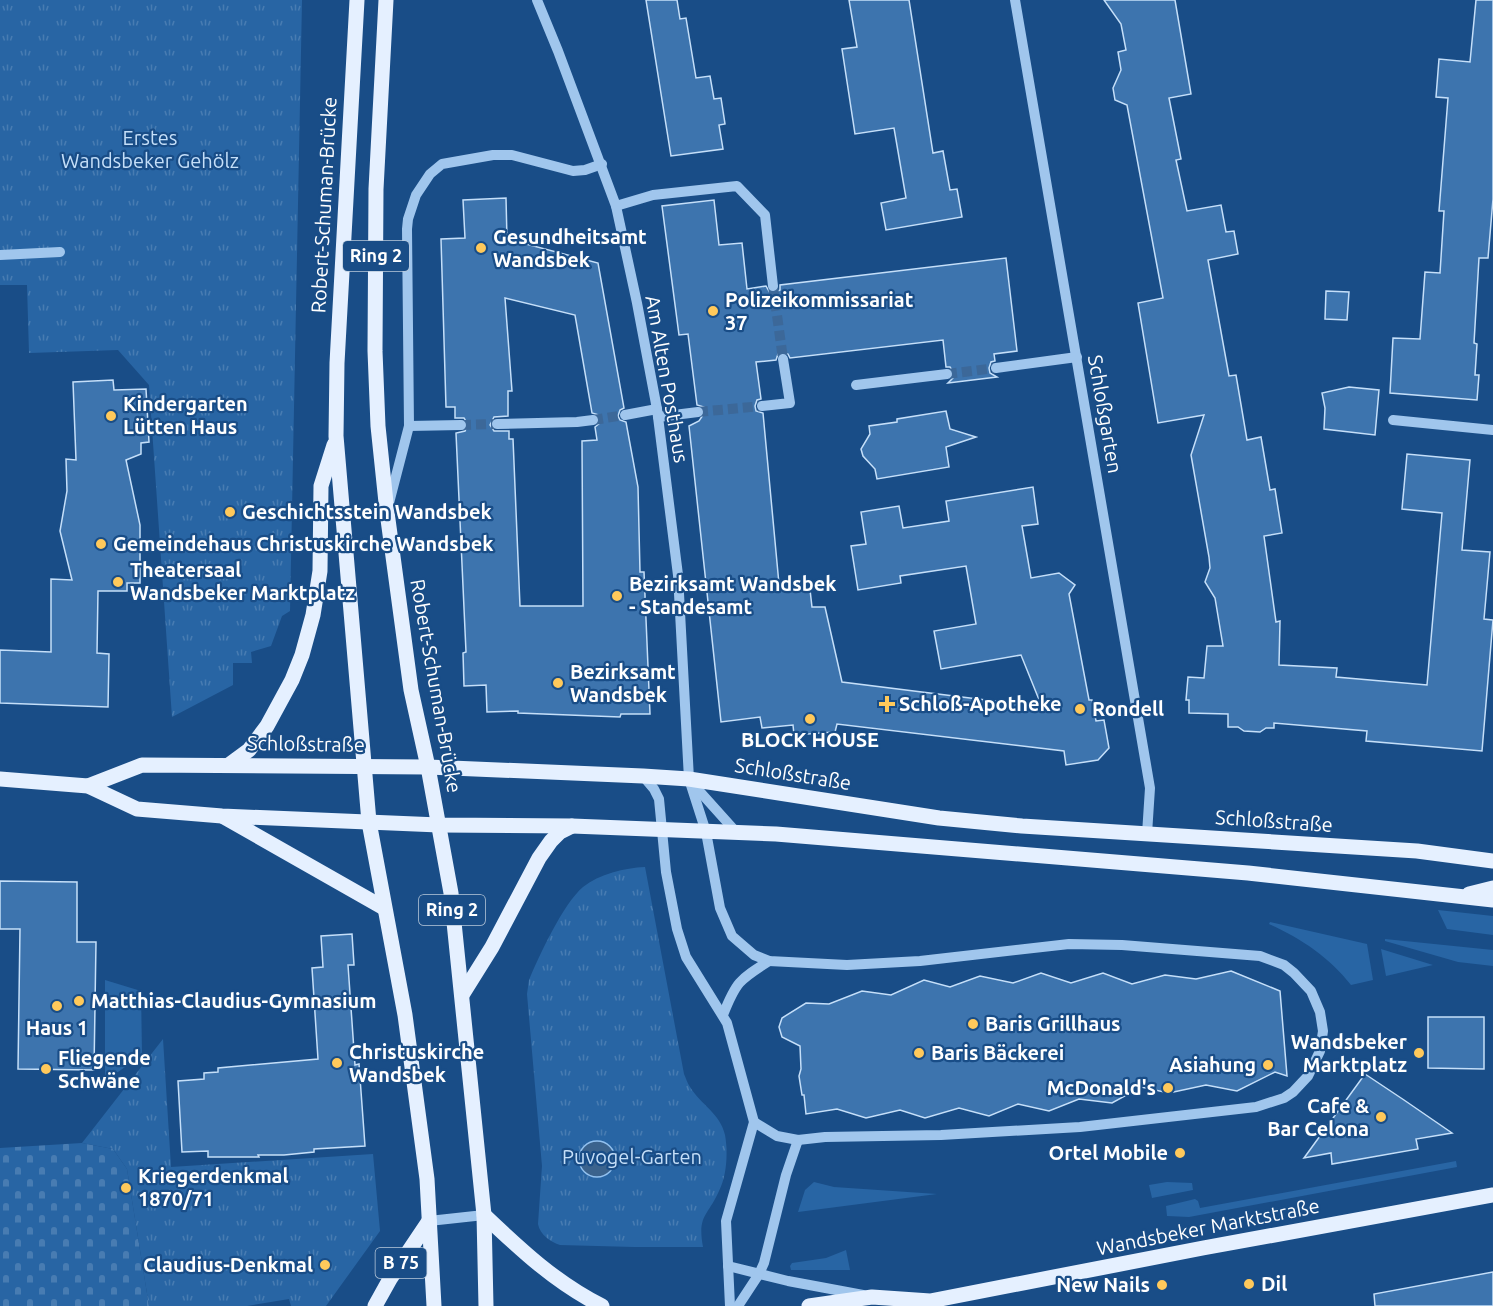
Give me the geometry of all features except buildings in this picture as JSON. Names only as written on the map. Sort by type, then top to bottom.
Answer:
[{"type":"main road","name":"Robert-Schuman-Brücke","points":[[357,0],[337,363],[336,436],[369,822],[405,1015],[426,1179],[434,1306]]},
{"type":"main road","name":"Robert-Schuman-Brücke","points":[[386,0],[376,189],[375,351],[378,426],[411,690],[428,766],[450,893],[484,1215],[486,1306]]},
{"type":"main road","points":[[230,764],[249,750],[264,731],[292,680],[302,655],[313,615],[320,571],[321,486],[336,436]]},
{"type":"main road","name":"Schloßstraße","points":[[88,786],[142,765],[428,766],[643,776],[689,779],[939,818],[1417,851],[1493,861]]},
{"type":"main road","name":"Schloßstraße","points":[[0,779],[88,786],[137,809],[222,816],[439,825],[572,826],[797,836],[1248,873],[1493,900]]},
{"type":"main road","points":[[222,816],[384,908]]},
{"type":"main road","points":[[462,995],[492,947],[539,858],[560,832],[572,826]]},
{"type":"main road","points":[[1460,897],[1493,888]]},
{"type":"main road","name":"Wandsbeker Marktstraße","points":[[809,1306],[872,1297],[925,1303],[1203,1248],[1493,1195]]},
{"type":"main road","points":[[484,1215],[527,1256],[558,1280],[602,1306]]},
{"type":"main road","name":"B 75","points":[[375,1306],[390,1279],[429,1221]]},
{"type":"street","name":"Am Alten Posthaus","points":[[537,0],[602,164],[616,206],[658,413],[678,575],[689,779],[706,832],[720,908],[732,936],[754,955],[769,961]]},
{"type":"street","name":"Schloßgarten","points":[[1015,0],[1150,788],[1147,834]]},
{"type":"street","points":[[387,512],[409,426],[408,219],[422,184],[442,164],[493,155],[512,155],[573,171],[585,171],[602,164]]},
{"type":"street","points":[[616,206],[653,195],[737,186],[765,215],[773,285]]},
{"type":"street","points":[[0,255],[60,252]]},
{"type":"street","points":[[996,368],[1077,357]]},
{"type":"street","points":[[762,406],[790,403],[783,359]]},
{"type":"street","points":[[856,385],[947,374]]},
{"type":"street","points":[[625,415],[698,412]]},
{"type":"street","points":[[497,424],[593,420]]},
{"type":"street","points":[[1393,420],[1493,430]]},
{"type":"street","points":[[409,426],[461,425]]},
{"type":"street","points":[[643,776],[659,799],[668,889],[686,957],[728,1023],[754,1122],[726,1221],[730,1306]]},
{"type":"street","points":[[689,779],[737,833]]},
{"type":"street","points":[[723,1015],[731,994],[741,979],[769,961],[847,965],[920,961],[1070,944],[1122,945],[1248,955],[1272,960],[1294,973],[1311,991],[1317,1002],[1322,1022],[1320,1051],[1308,1076],[1284,1098],[1264,1105],[1080,1127],[798,1140],[777,1136],[754,1122]]},
{"type":"street","points":[[738,1306],[759,1274],[768,1250],[786,1174],[798,1140]]},
{"type":"street","points":[[429,1221],[484,1215]]},
{"type":"street","points":[[728,1266],[788,1281],[872,1297]]},
{"type":"green space","name":"Erstes Wandsbeker Gehölz","points":[[0,0],[302,0],[290,611],[282,616],[271,646],[251,652],[252,663],[233,663],[233,685],[172,717],[149,385],[118,350],[29,353],[27,285],[0,285]]},
{"type":"green space","name":"Puvogel-Garten","points":[[645,867],[684,1074],[694,1093],[723,1127],[726,1149],[724,1178],[701,1228],[703,1247],[560,1245],[546,1238],[538,1224],[542,1166],[527,994],[529,980],[560,918],[583,887],[589,882],[612,873]]},
{"type":"green space","points":[[1438,910],[1493,916],[1493,935],[1447,929]]},
{"type":"green space","points":[[1270,922],[1367,944],[1373,980],[1351,985],[1324,957],[1293,936],[1269,924]]},
{"type":"green space","points":[[1385,939],[1493,950],[1493,966],[1458,962],[1385,941]]},
{"type":"green space","points":[[1381,949],[1433,965],[1386,976]]},
{"type":"green space","points":[[105,980],[141,991],[142,1055],[118,1072],[105,1076]]},
{"type":"green space","points":[[163,1039],[171,1167],[373,1154],[380,1231],[326,1306],[291,1306],[289,1299],[247,1306],[149,1306],[127,1169],[113,1149],[82,1143]]},
{"type":"green space","points":[[82,1143],[113,1149],[127,1169],[149,1306],[0,1306],[0,1148]]},
{"type":"green space","points":[[1456,1161],[1457,1167],[1189,1217],[1167,1216],[1166,1206],[1195,1199],[1200,1208]]},
{"type":"green space","points":[[814,1182],[834,1187],[937,1194],[798,1212],[805,1190]]},
{"type":"green space","points":[[1167,1182],[1192,1183],[1193,1190],[1152,1198],[1149,1185]]},
{"type":"green space","points":[[846,1250],[850,1270],[791,1270],[792,1263],[826,1258]]},
{"type":"shaded area","points":[[597,1141],[610,1146],[615,1159],[610,1172],[597,1177],[584,1172],[579,1159],[584,1146]]},
{"type":"tunnel","points":[[773,286],[783,359]]},
{"type":"tunnel","points":[[947,374],[996,368]]},
{"type":"tunnel","points":[[698,412],[762,406]]},
{"type":"tunnel","points":[[593,420],[625,415]]},
{"type":"tunnel","points":[[461,425],[497,424]]},
{"type":"place","name":"Gesundheitsamt Wandsbek","points":[[481,248]]},
{"type":"place","name":"Polizeikommissariat 37","points":[[713,311]]},
{"type":"place","name":"Kindergarten Lütten Haus","points":[[111,416]]},
{"type":"place","name":"Geschichtsstein Wandsbek","points":[[230,512]]},
{"type":"place","name":"Gemeindehaus Christuskirche Wandsbek","points":[[101,544]]},
{"type":"place","name":"Theatersaal Wandsbeker Marktplatz","points":[[118,582]]},
{"type":"place","name":"Bezirksamt Wandsbek - Standesamt","points":[[617,596]]},
{"type":"place","name":"Bezirksamt Wandsbek","points":[[558,683]]},
{"type":"place","name":"Schloß-Apotheke","points":[[887,704]]},
{"type":"place","name":"Rondell","points":[[1080,709]]},
{"type":"place","name":"BLOCK HOUSE","points":[[810,719]]},
{"type":"place","name":"Matthias-Claudius-Gymnasium","points":[[79,1001]]},
{"type":"place","name":"Haus 1","points":[[57,1006]]},
{"type":"place","name":"Baris Grillhaus","points":[[973,1024]]},
{"type":"place","name":"Baris Bäckerei","points":[[919,1053]]},
{"type":"place","name":"Wandsbeker Marktplatz","points":[[1419,1053]]},
{"type":"place","name":"Christuskirche Wandsbek","points":[[337,1063]]},
{"type":"place","name":"Asiahung","points":[[1268,1065]]},
{"type":"place","name":"Fliegende Schwäne","points":[[46,1069]]},
{"type":"place","name":"McDonald's","points":[[1168,1088]]},
{"type":"place","name":"Cafe & Bar Celona","points":[[1381,1117]]},
{"type":"place","name":"Ortel Mobile","points":[[1180,1153]]},
{"type":"place","name":"Kriegerdenkmal 1870/71","points":[[126,1188]]},
{"type":"place","name":"Claudius-Denkmal","points":[[325,1265]]},
{"type":"place","name":"Dil","points":[[1249,1284]]},
{"type":"place","name":"New Nails","points":[[1162,1285]]}]
